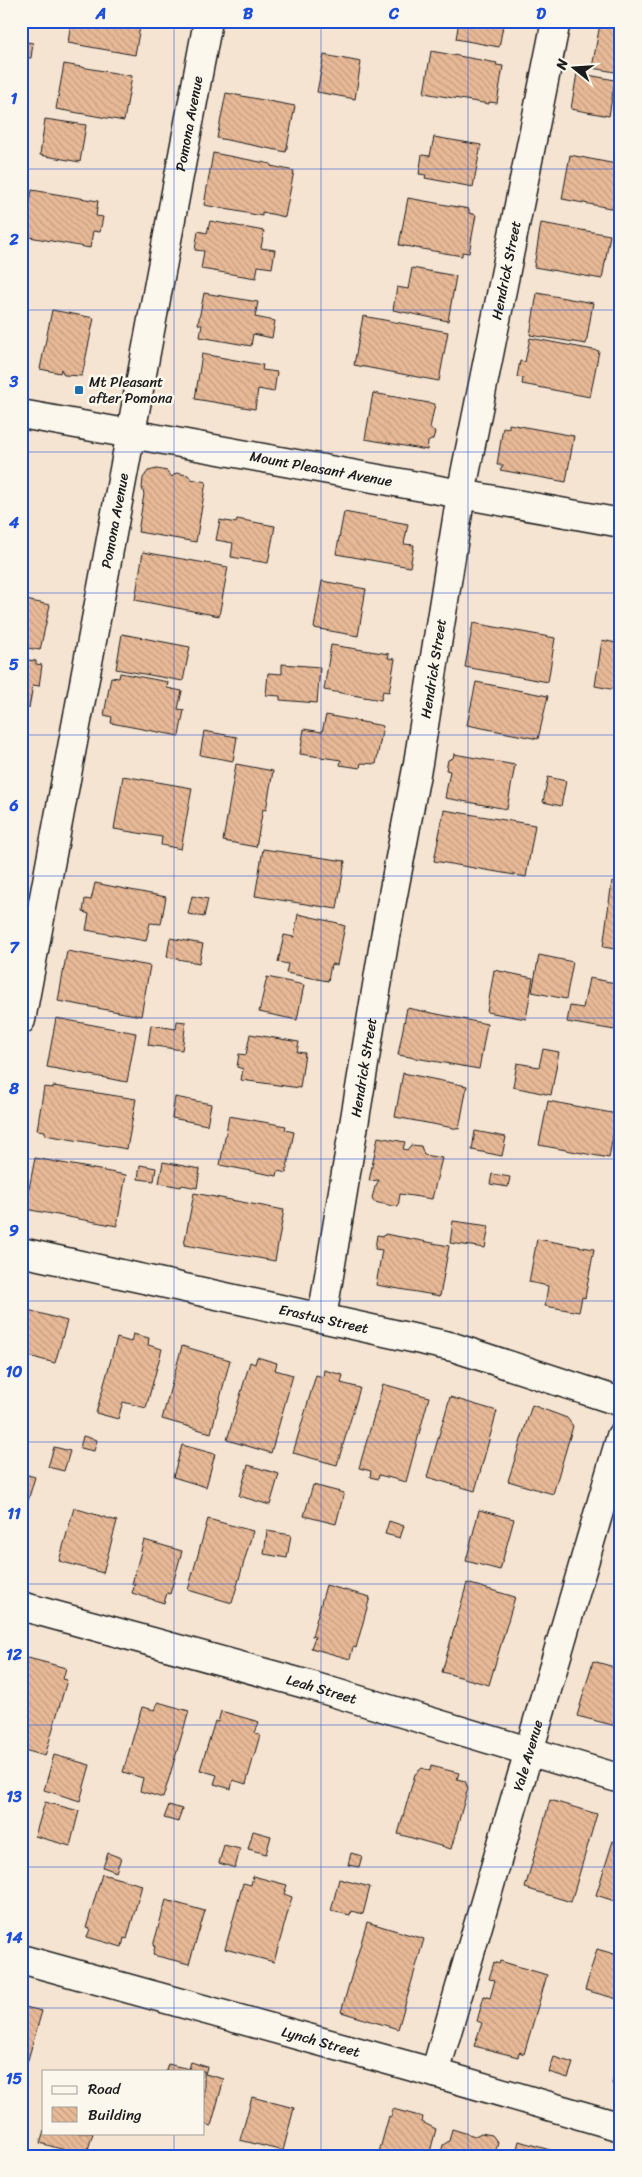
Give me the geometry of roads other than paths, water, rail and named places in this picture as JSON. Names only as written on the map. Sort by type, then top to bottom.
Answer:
[{"type":"street","name":"Pomona Avenue","points":[[21,1020],[208,21]]},
{"type":"street","name":"Hendrick Street","points":[[322,1318],[385,937],[418,763],[461,494],[556,21]]},
{"type":"street","name":"Mount Pleasant Avenue","points":[[21,414],[621,523]]},
{"type":"street","name":"Erastus Street","points":[[21,1252],[453,1347],[621,1402]]},
{"type":"street","name":"Yale Avenue","points":[[435,2073],[621,1436]]},
{"type":"street","name":"Leah Street","points":[[21,1606],[309,1685],[621,1780]]},
{"type":"street","name":"Lynch Street","points":[[21,1959],[435,2073],[621,2127]]},
{"type":"place","name":"Mt Pleasant after Pomona","points":[[79,390]]}]
